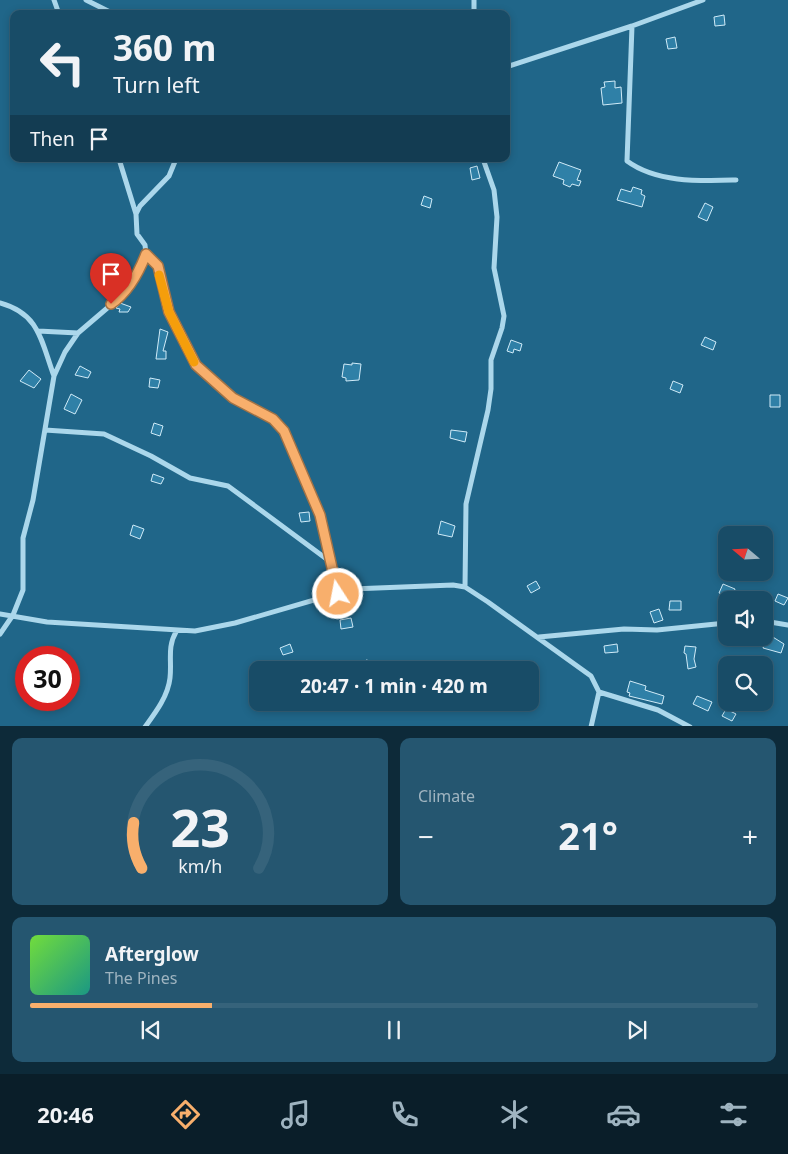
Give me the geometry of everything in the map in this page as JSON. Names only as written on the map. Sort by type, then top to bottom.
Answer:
[{"type":"street","points":[[86,0],[106,10]]},
{"type":"street","points":[[510,66],[632,26],[703,0]]},
{"type":"street","points":[[632,26],[627,161],[643,170],[673,178],[693,181],[736,180]]},
{"type":"street","points":[[0,634],[13,615],[23,590],[22,544],[33,500],[54,376],[65,352],[78,333],[119,298],[142,264],[146,254],[145,245],[137,234],[136,214],[120,162]]},
{"type":"street","points":[[136,214],[140,206],[169,176],[175,162]]},
{"type":"street","points":[[465,587],[466,504],[488,410],[491,389],[491,360],[504,316],[494,268],[497,217],[494,190],[484,162]]},
{"type":"street","points":[[146,254],[158,266],[169,312],[196,365],[233,398],[266,414],[280,424],[320,515],[338,594]]},
{"type":"street","points":[[0,303],[22,311],[38,332],[54,376]]},
{"type":"street","points":[[38,332],[78,333]]},
{"type":"street","points":[[45,430],[104,434],[151,456],[190,478],[228,486],[332,563]]},
{"type":"street","points":[[0,614],[47,622],[120,625],[176,632],[195,631],[235,623],[365,588],[440,584],[465,587],[539,637],[590,676],[599,692],[591,726]]},
{"type":"street","points":[[773,622],[788,625]]},
{"type":"street","points":[[539,637],[624,629],[657,630],[718,624]]},
{"type":"street","points":[[145,726],[158,709],[168,687],[170,644],[176,632]]},
{"type":"street","points":[[599,692],[658,710],[690,726]]},
{"type":"building","points":[[724,15],[725,25],[715,26],[714,17]]},
{"type":"building","points":[[675,37],[677,48],[668,49],[666,39]]},
{"type":"building","points":[[615,81],[615,88],[621,87],[622,103],[603,105],[601,88],[605,87],[604,82]]},
{"type":"building","points":[[559,162],[581,170],[577,180],[581,181],[579,186],[572,184],[570,187],[563,184],[564,180],[553,176]]},
{"type":"building","points":[[477,166],[480,178],[472,180],[470,168]]},
{"type":"building","points":[[633,187],[642,190],[641,194],[645,196],[642,207],[617,200],[621,189],[631,192]]},
{"type":"building","points":[[424,196],[432,199],[430,208],[421,205]]},
{"type":"building","points":[[705,203],[713,207],[707,221],[698,217]]},
{"type":"building","points":[[120,303],[131,307],[128,312],[119,312],[120,309],[116,308]]},
{"type":"building","points":[[160,329],[168,332],[163,351],[166,351],[166,359],[156,359]]},
{"type":"building","points":[[705,337],[716,342],[713,350],[701,345]]},
{"type":"building","points":[[511,340],[522,344],[520,351],[514,349],[513,353],[507,351]]},
{"type":"building","points":[[352,363],[361,364],[359,380],[346,381],[346,378],[342,377],[344,364],[352,365]]},
{"type":"building","points":[[80,366],[91,372],[88,378],[75,375]]},
{"type":"building","points":[[29,370],[41,379],[34,388],[20,381]]},
{"type":"building","points":[[150,378],[160,380],[158,388],[149,387]]},
{"type":"building","points":[[673,381],[683,385],[680,393],[670,389]]},
{"type":"building","points":[[71,394],[82,400],[75,414],[64,409]]},
{"type":"building","points":[[770,395],[780,395],[780,407],[770,407]]},
{"type":"building","points":[[154,423],[163,426],[160,436],[151,433]]},
{"type":"building","points":[[451,430],[467,432],[465,442],[450,438]]},
{"type":"building","points":[[153,474],[164,478],[161,484],[151,481]]},
{"type":"building","points":[[309,512],[310,521],[301,522],[299,513]]},
{"type":"building","points":[[441,521],[455,526],[452,537],[438,534]]},
{"type":"building","points":[[133,525],[144,529],[140,539],[130,535]]},
{"type":"building","points":[[536,581],[540,588],[531,593],[527,586]]},
{"type":"building","points":[[723,584],[735,589],[734,591],[720,591]]},
{"type":"building","points":[[778,594],[788,598],[784,605],[775,601]]},
{"type":"building","points":[[670,601],[681,601],[681,610],[669,610]]},
{"type":"building","points":[[659,609],[663,620],[654,623],[650,612]]},
{"type":"building","points":[[351,618],[353,627],[341,629],[340,620]]},
{"type":"building","points":[[773,637],[784,644],[781,653],[763,648],[764,646],[773,646]]},
{"type":"building","points":[[290,644],[293,652],[283,655],[280,648]]},
{"type":"building","points":[[617,644],[618,652],[605,653],[604,646]]},
{"type":"building","points":[[685,646],[696,647],[694,659],[696,667],[688,669],[686,654],[684,653]]},
{"type":"building","points":[[630,681],[646,686],[645,690],[664,696],[662,704],[629,696],[630,693],[627,692]]},
{"type":"building","points":[[697,696],[712,702],[708,711],[693,704]]},
{"type":"building","points":[[725,711],[736,714],[732,721],[722,716]]},
{"type":"slow traffic","points":[[159,275],[169,312],[194,362]]},
{"type":"route","points":[[111,304],[119,298],[142,264],[146,254],[155,261],[158,266],[169,312],[180,337],[196,365],[203,374],[233,398],[266,414],[280,424],[284,431],[320,515],[338,594]]}]
